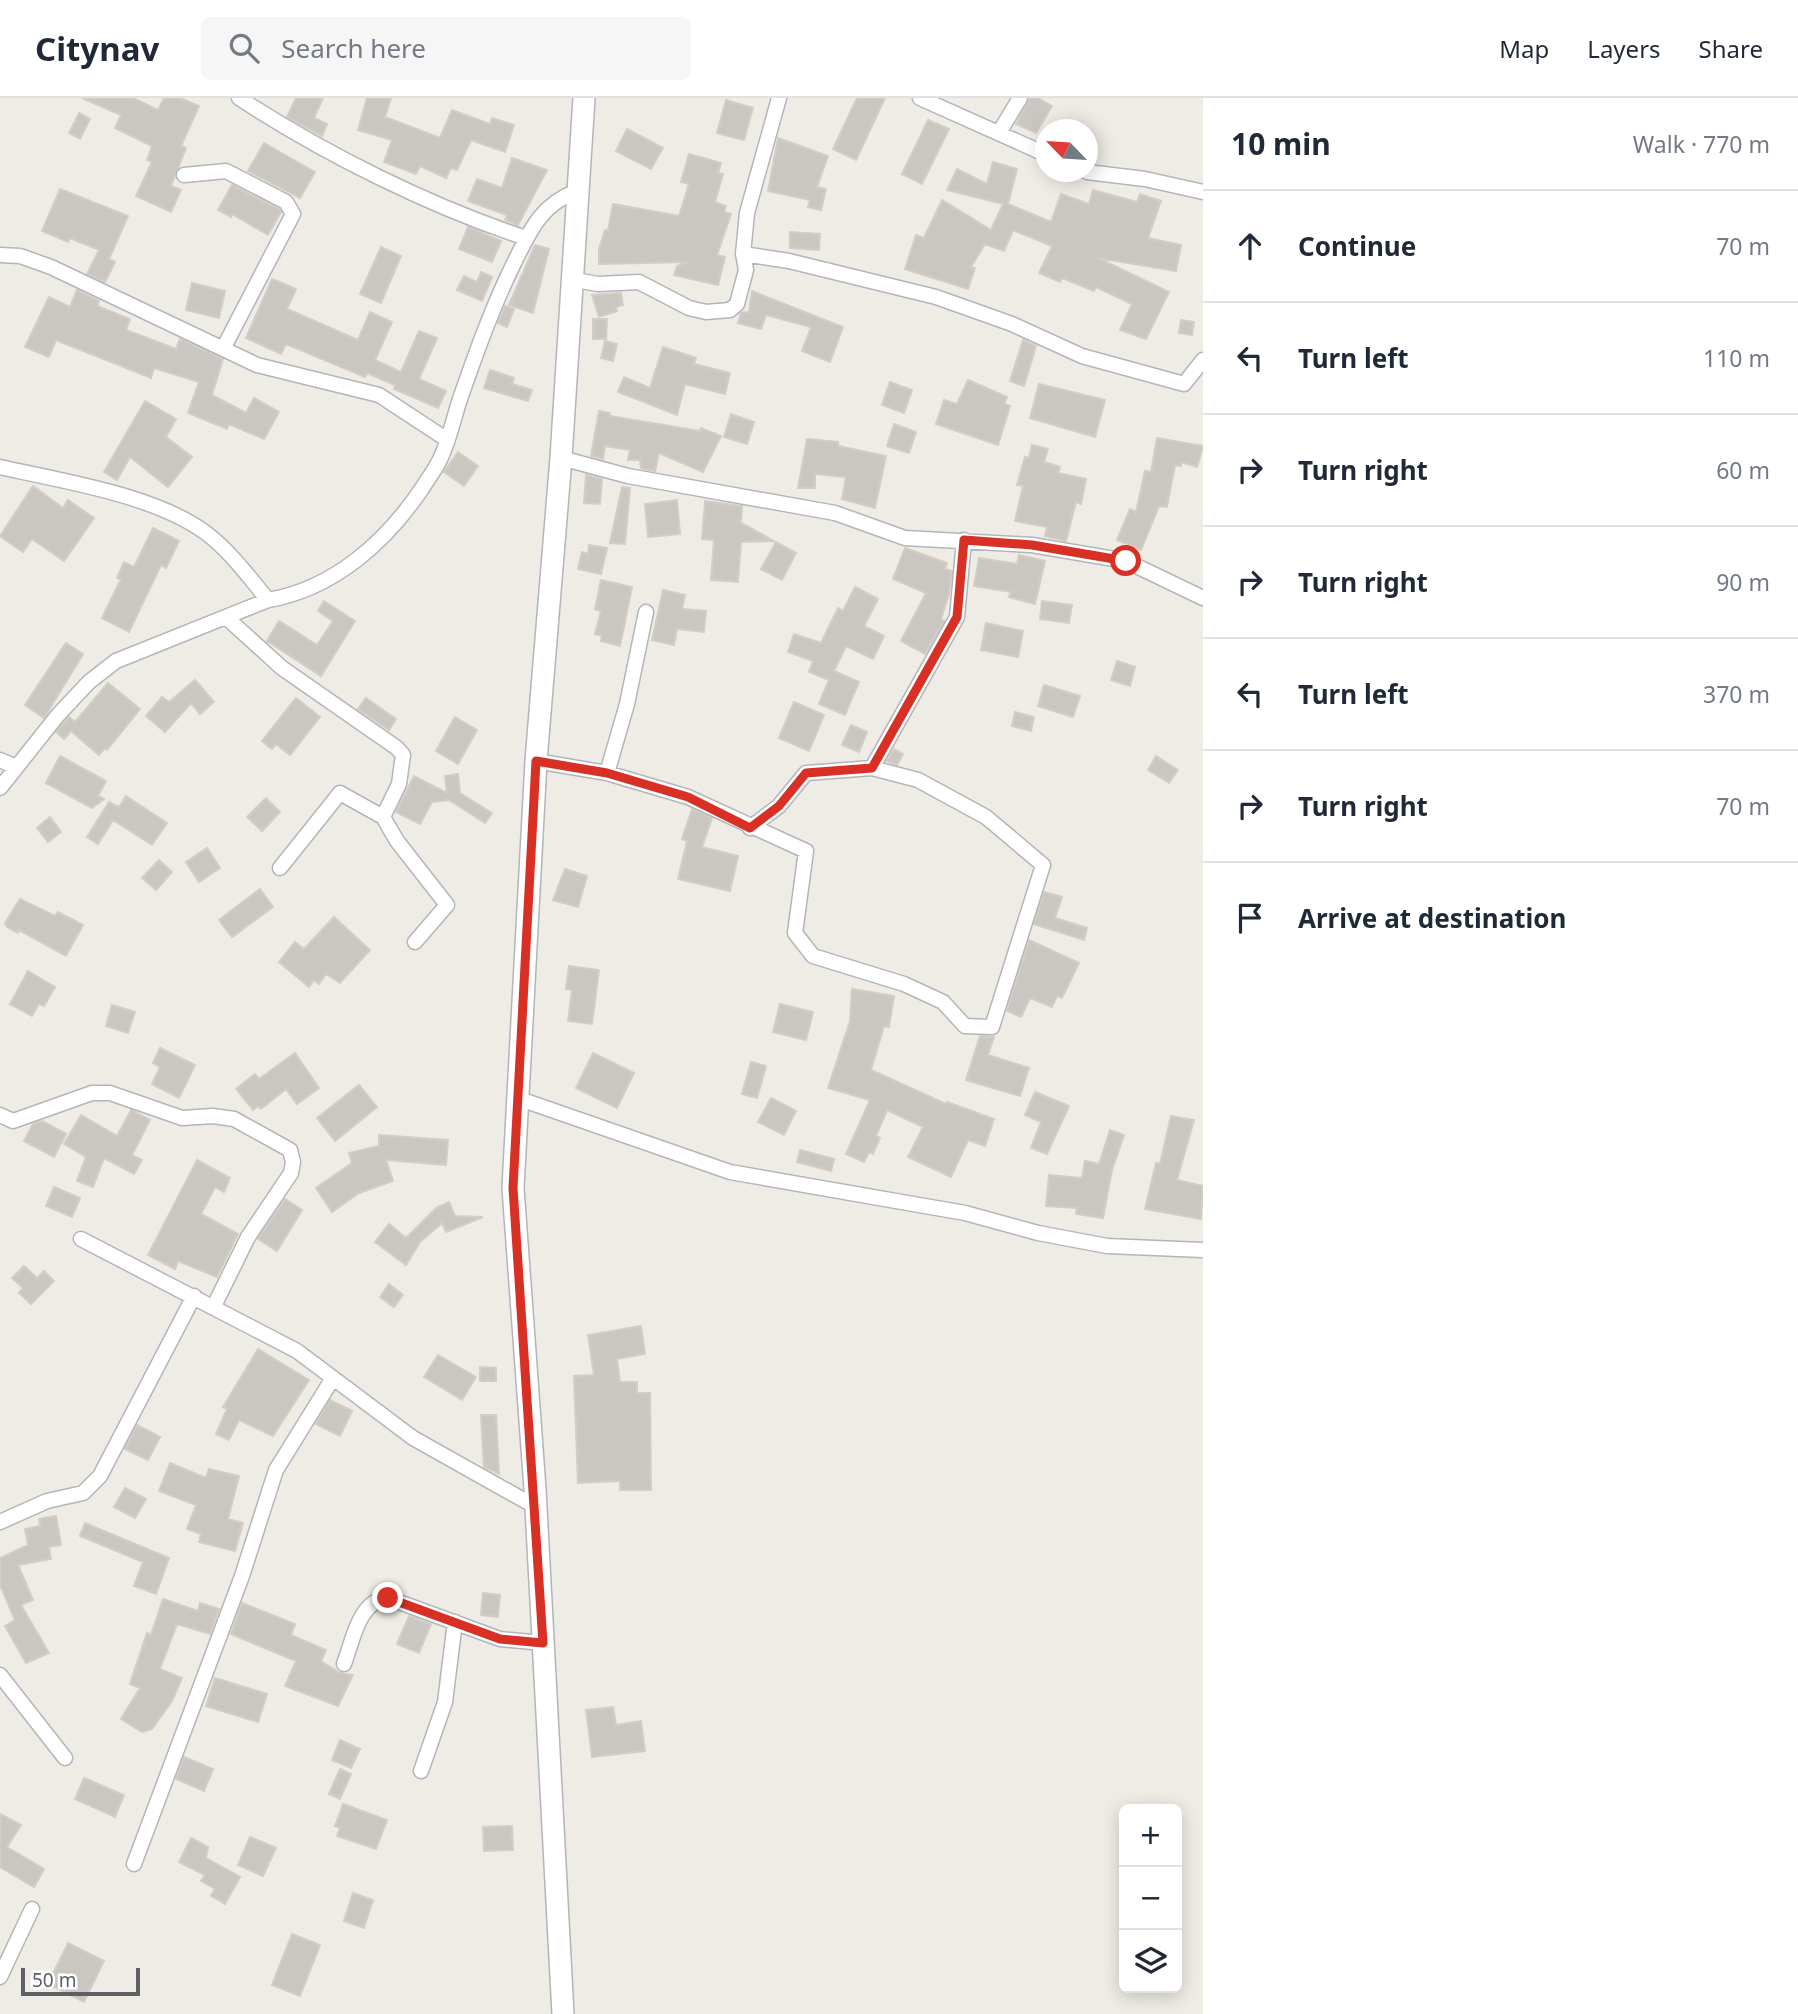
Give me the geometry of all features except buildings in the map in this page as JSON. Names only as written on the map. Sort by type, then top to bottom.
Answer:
[{"type":"main road","points":[[563,2014],[536,1507],[513,1188],[520,1099],[536,761],[561,458],[570,279],[584,98]]},
{"type":"street","points":[[239,98],[298,137],[475,221],[526,238]]},
{"type":"street","points":[[570,279],[598,284],[639,282],[690,308],[718,313],[730,310],[741,296],[746,270],[743,254],[747,213],[779,98]]},
{"type":"street","points":[[920,98],[1035,148]]},
{"type":"street","points":[[1000,131],[1020,98]]},
{"type":"street","points":[[184,176],[226,171],[286,202],[293,214],[224,347]]},
{"type":"street","points":[[1098,173],[1145,179],[1203,192]]},
{"type":"street","points":[[0,788],[89,682],[116,661],[140,649],[228,619],[268,600],[293,596],[326,580],[384,538],[424,485],[442,455],[494,304],[526,238],[546,208],[556,199],[577,191]]},
{"type":"street","points":[[743,254],[789,261],[936,297],[1012,324],[1082,356],[1184,384],[1203,360]]},
{"type":"street","points":[[0,255],[20,256],[51,267],[257,365],[379,395],[446,439]]},
{"type":"street","points":[[561,458],[628,476],[835,513],[905,538],[1032,545],[1126,561],[1203,598]]},
{"type":"street","points":[[0,467],[153,505],[185,520],[205,532],[227,551],[268,600]]},
{"type":"street","points":[[872,768],[957,617],[964,540]]},
{"type":"street","points":[[607,773],[626,704],[646,612]]},
{"type":"street","points":[[228,619],[282,668],[397,748],[403,755],[399,784],[383,817]]},
{"type":"street","points":[[0,760],[16,767]]},
{"type":"street","points":[[536,761],[607,773],[688,797],[750,828],[806,851],[795,933],[813,956],[904,984],[943,1002],[965,1026],[992,1027],[1043,865],[986,817],[918,780],[872,768],[806,773],[779,806],[750,828]]},
{"type":"street","points":[[280,868],[340,793],[383,817],[397,841],[447,905],[415,942]]},
{"type":"street","points":[[0,1115],[13,1121],[92,1093],[110,1093],[182,1118],[213,1116],[234,1119],[290,1150],[293,1162],[291,1173],[248,1237],[214,1306]]},
{"type":"street","points":[[520,1099],[730,1172],[965,1213],[1038,1233],[1107,1246],[1203,1250]]},
{"type":"street","points":[[81,1239],[297,1351],[413,1438],[536,1507]]},
{"type":"street","points":[[0,1522],[47,1502],[83,1493],[100,1476],[194,1296]]},
{"type":"street","points":[[134,1864],[242,1576],[276,1470],[333,1378]]},
{"type":"street","points":[[344,1664],[366,1608],[376,1599],[388,1598],[500,1639],[543,1643]]},
{"type":"street","points":[[421,1770],[444,1702],[455,1622]]},
{"type":"street","points":[[0,1675],[65,1758]]},
{"type":"street","points":[[0,1977],[32,1909]]},
{"type":"route","points":[[388,1598],[500,1639],[543,1643],[535,1489],[513,1188],[520,1099],[536,761],[607,773],[688,797],[750,828],[779,806],[806,773],[872,768],[957,617],[964,540],[1032,545],[1126,561]]}]
